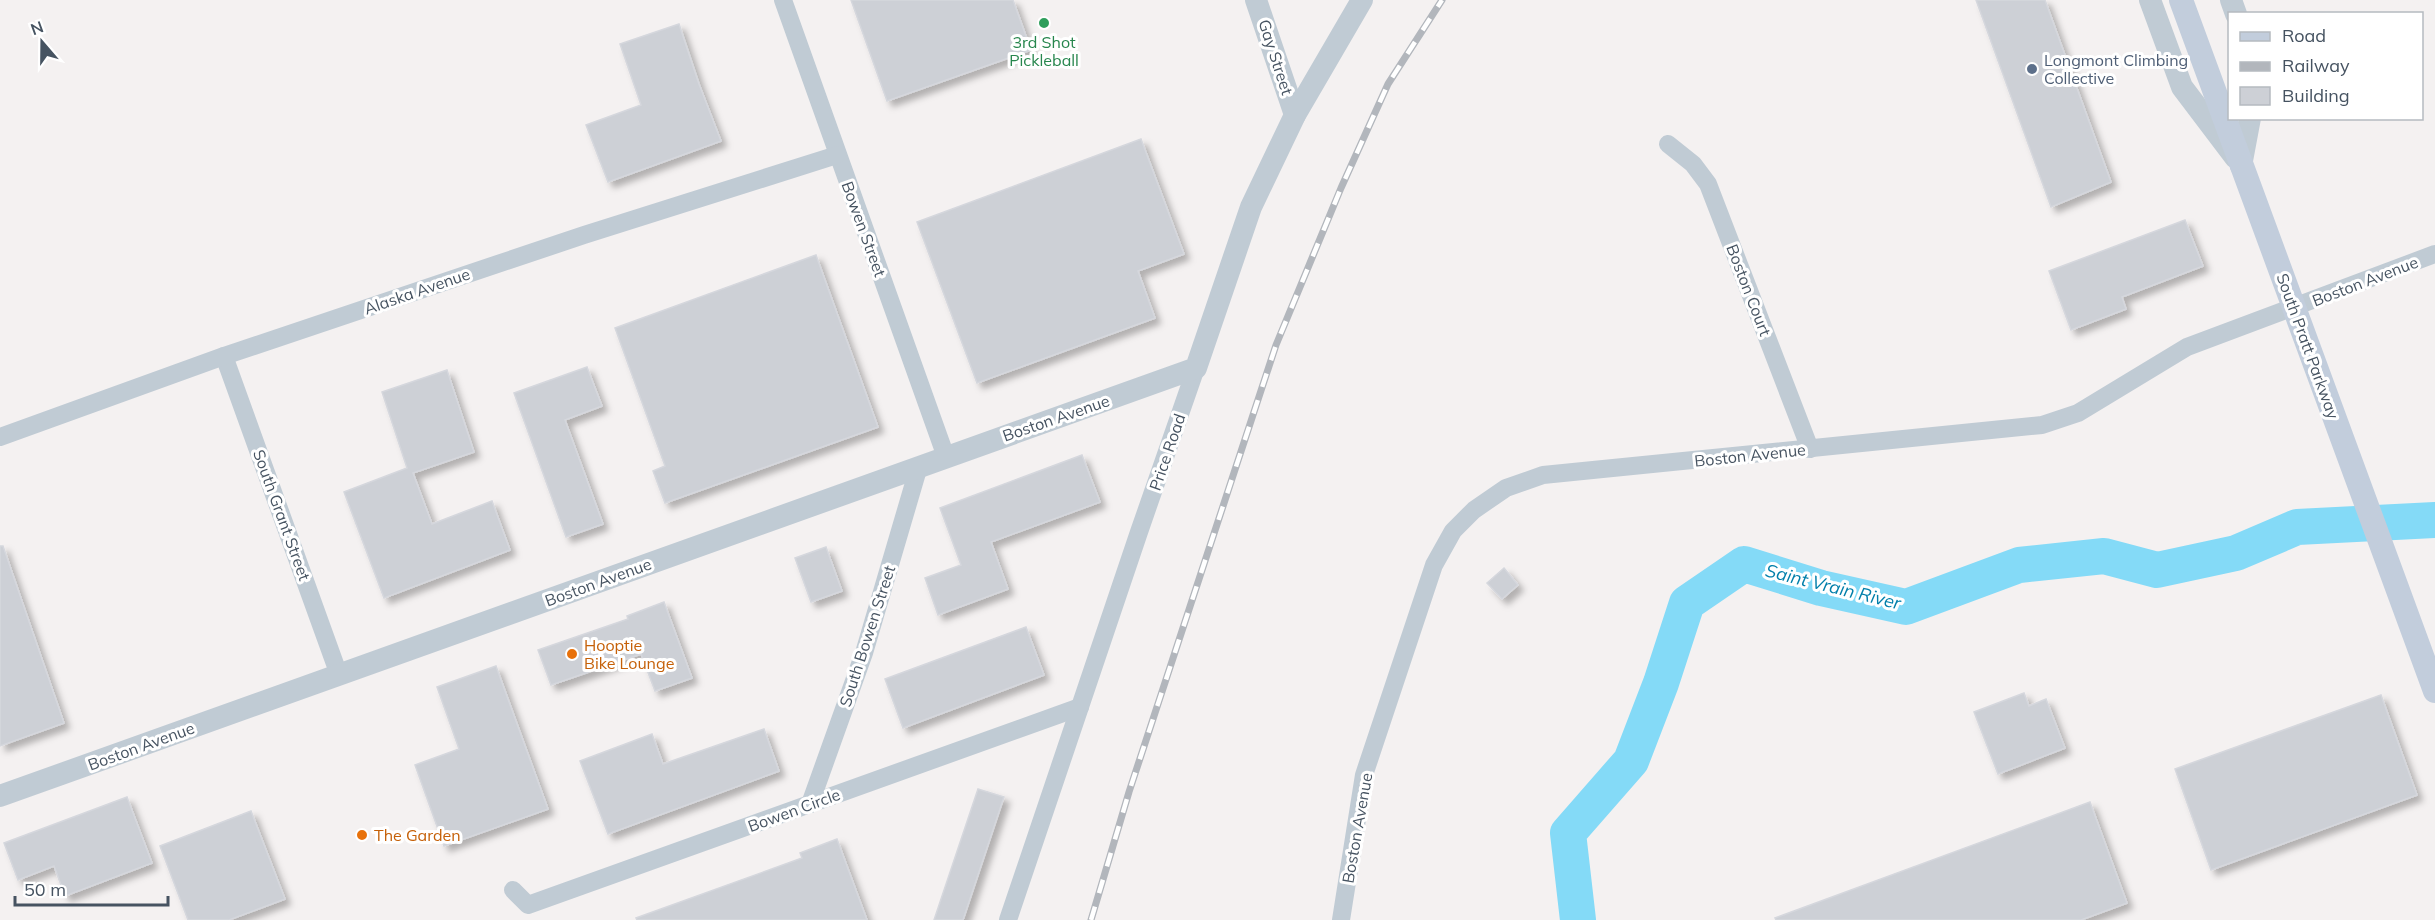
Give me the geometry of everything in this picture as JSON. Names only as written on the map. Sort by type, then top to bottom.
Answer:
[{"type":"main road","name":"South Pratt Parkway","points":[[2181,0],[2435,692]]},
{"type":"street","name":"Bowen Street","points":[[783,0],[946,457]]},
{"type":"street","name":"Gay Street","points":[[1256,0],[1295,115]]},
{"type":"street","name":"Price Road","points":[[1008,920],[1251,207],[1295,115],[1362,0]]},
{"type":"street","points":[[2150,0],[2182,87],[2241,166]]},
{"type":"street","points":[[2241,166],[2250,120]]},
{"type":"street","name":"Boston Court","points":[[1668,144],[1693,164],[1708,183],[1810,449]]},
{"type":"street","name":"Alaska Avenue","points":[[0,437],[224,356],[595,232],[837,155]]},
{"type":"street","name":"Boston Avenue","points":[[1341,920],[1364,775],[1434,565],[1454,531],[1474,510],[1506,488],[1543,475],[2042,424],[2078,413],[2187,347],[2435,254]]},
{"type":"street","name":"South Grant Street","points":[[224,356],[339,675]]},
{"type":"street","name":"Boston Avenue","points":[[0,796],[1196,368]]},
{"type":"street","name":"South Bowen Street","points":[[810,804],[864,653],[919,466]]},
{"type":"street","name":"Bowen Circle","points":[[513,890],[528,905],[1080,706]]},
{"type":"building","points":[[851,0],[1013,0],[1031,50],[887,101]]},
{"type":"building","points":[[1976,0],[2045,0],[2111,182],[2051,207]]},
{"type":"building","points":[[679,24],[721,141],[608,182],[586,125],[641,105],[620,44]]},
{"type":"building","points":[[1141,139],[1184,254],[1138,271],[1155,318],[977,383],[917,222]]},
{"type":"building","points":[[2185,220],[2203,266],[2122,297],[2126,309],[2071,330],[2049,271]]},
{"type":"building","points":[[816,255],[878,427],[665,503],[653,471],[665,466],[615,328]]},
{"type":"building","points":[[587,367],[602,406],[565,420],[603,524],[566,537],[514,393]]},
{"type":"building","points":[[447,370],[474,452],[413,473],[432,524],[492,501],[510,550],[384,598],[344,492],[407,468],[382,392]]},
{"type":"building","points":[[1082,455],[1100,502],[991,542],[1008,589],[938,615],[925,578],[961,565],[940,508]]},
{"type":"building","points":[[0,546],[3,546],[64,723],[0,746]]},
{"type":"building","points":[[826,547],[842,591],[811,602],[795,558]]},
{"type":"building","points":[[1504,568],[1518,585],[1502,599],[1487,583]]},
{"type":"building","points":[[664,602],[692,678],[655,691],[641,654],[551,685],[538,650],[628,619],[627,616]]},
{"type":"building","points":[[1026,627],[1044,675],[903,728],[885,679]]},
{"type":"building","points":[[496,666],[548,809],[444,846],[415,765],[459,749],[437,687]]},
{"type":"building","points":[[2024,693],[2029,706],[2046,699],[2065,748],[1998,774],[1974,712]]},
{"type":"building","points":[[2381,695],[2417,795],[2211,870],[2175,769]]},
{"type":"building","points":[[764,729],[779,771],[608,834],[580,761],[652,734],[663,764]]},
{"type":"building","points":[[978,789],[1004,797],[963,920],[934,920]]},
{"type":"building","points":[[127,797],[152,863],[65,896],[54,866],[18,880],[4,843]]},
{"type":"building","points":[[2090,802],[2127,903],[2081,920],[1776,920],[1775,918]]},
{"type":"building","points":[[251,811],[285,899],[229,920],[188,920],[160,846]]},
{"type":"building","points":[[837,839],[867,920],[637,920],[636,918],[802,858],[800,853]]},
{"type":"waterway","name":"Saint Vrain River","points":[[1578,920],[1568,833],[1631,761],[1661,683],[1687,603],[1744,564],[1821,588],[1906,607],[2019,565],[2104,556],[2157,570],[2236,553],[2297,527],[2435,520]]},
{"type":"railway","points":[[1091,920],[1129,792],[1276,345],[1341,188],[1388,84],[1442,0]]},
{"type":"place","name":"3rd Shot Pickleball","points":[[1044,23]]},
{"type":"place","name":"Longmont Climbing Collective","points":[[2032,69]]},
{"type":"place","name":"Hooptie Bike Lounge","points":[[572,654]]},
{"type":"place","name":"The Garden","points":[[362,835]]}]
